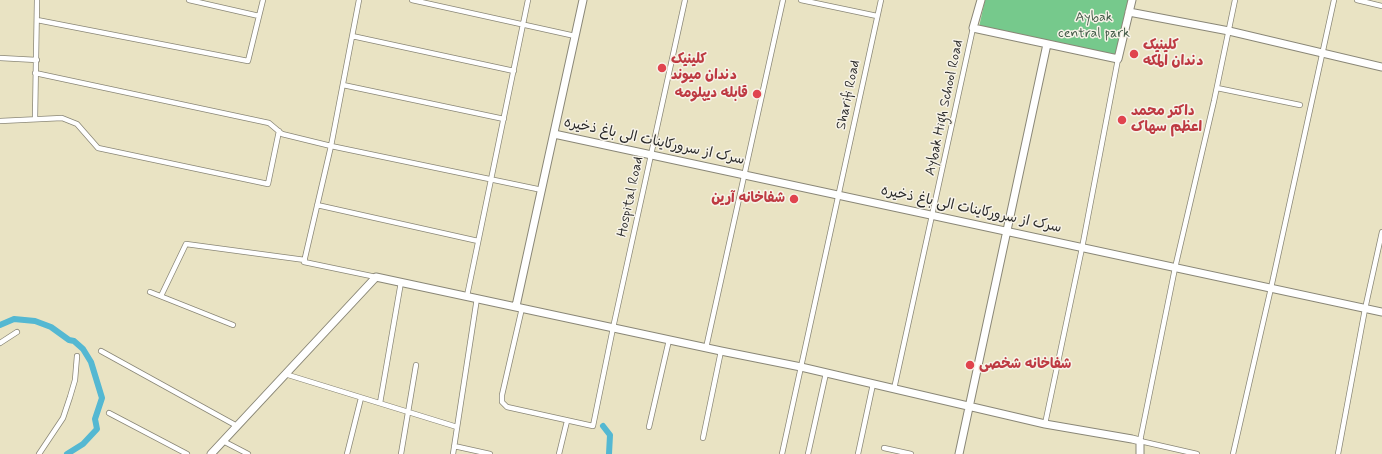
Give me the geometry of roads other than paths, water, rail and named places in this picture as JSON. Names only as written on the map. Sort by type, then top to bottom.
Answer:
[{"type":"street","points":[[35,118],[37,0]]},
{"type":"street","points":[[189,0],[259,16]]},
{"type":"street","points":[[37,20],[248,61],[262,0]]},
{"type":"street","points":[[305,260],[331,146],[358,0]]},
{"type":"street","points":[[412,0],[575,36]]},
{"type":"street","points":[[467,296],[528,0]]},
{"type":"street","points":[[559,454],[567,421],[507,407],[502,402],[502,395],[542,190],[583,0]]},
{"type":"street","name":"Hospital Road","points":[[567,421],[592,427],[594,425],[613,328],[685,0]]},
{"type":"street","points":[[706,348],[783,0]]},
{"type":"street","points":[[801,0],[877,16]]},
{"type":"street","name":"Sharifi Road","points":[[782,454],[881,0]]},
{"type":"street","points":[[981,0],[973,28],[1118,59]]},
{"type":"street","points":[[1045,424],[1082,248],[1118,59],[1132,0]]},
{"type":"street","points":[[1140,454],[1140,441],[1175,268],[1217,88],[1235,0]]},
{"type":"street","points":[[1233,454],[1334,0]]},
{"type":"street","points":[[1357,0],[1382,6]]},
{"type":"street","points":[[1129,12],[1229,31],[1382,67]]},
{"type":"street","name":"Aybak High School Road","points":[[894,389],[973,28]]},
{"type":"street","points":[[352,36],[514,71]]},
{"type":"street","points":[[959,454],[1047,44]]},
{"type":"street","points":[[0,58],[37,60]]},
{"type":"street","points":[[35,73],[269,123],[282,134],[331,146],[542,190]]},
{"type":"street","points":[[343,85],[504,119]]},
{"type":"street","points":[[1217,88],[1300,105]]},
{"type":"street","points":[[0,121],[35,118],[62,118],[77,124],[98,148],[268,184],[279,131]]},
{"type":"street","name":"سرک از سرورکاینات الی باغ ذخیره","points":[[554,134],[1382,312]]},
{"type":"street","points":[[317,205],[478,241]]},
{"type":"street","points":[[1338,454],[1365,309],[1382,232]]},
{"type":"street","points":[[160,296],[186,244],[305,260],[304,262],[801,367],[1045,424],[1140,441],[1197,454]]},
{"type":"street","points":[[211,454],[376,277]]},
{"type":"street","points":[[380,403],[401,282]]},
{"type":"street","points":[[150,292],[233,325]]},
{"type":"street","points":[[453,454],[477,298]]},
{"type":"street","points":[[0,344],[17,332]]},
{"type":"street","points":[[649,427],[669,340]]},
{"type":"street","points":[[101,351],[237,426]]},
{"type":"street","points":[[703,438],[721,351]]},
{"type":"street","points":[[40,454],[62,418],[75,380],[78,356]]},
{"type":"street","points":[[400,454],[416,365]]},
{"type":"street","points":[[808,454],[826,373]]},
{"type":"street","points":[[285,374],[457,427]]},
{"type":"street","points":[[858,454],[873,384]]},
{"type":"street","points":[[347,454],[361,398]]},
{"type":"street","points":[[109,413],[187,454]]},
{"type":"street","points":[[223,441],[248,454]]},
{"type":"street","points":[[454,446],[490,454]]},
{"type":"street","points":[[884,448],[911,454]]},
{"type":"waterway","points":[[0,325],[14,319],[35,321],[51,327],[69,340],[74,341],[83,349],[91,362],[102,398],[95,419],[97,429],[83,444],[67,454]]},
{"type":"waterway","points":[[603,426],[610,435],[609,454]]},
{"type":"place","name":"کلینیک دندان المکه","points":[[1134,54]]},
{"type":"place","name":"کلینیک دندان میوند","points":[[662,68]]},
{"type":"place","name":"قابله دیپلومه","points":[[757,94]]},
{"type":"place","name":"داکتر محمد اعظم سهاک","points":[[1122,120]]},
{"type":"place","name":"شفاخانه آرین","points":[[794,199]]},
{"type":"place","name":"شفاخانه شخصی","points":[[970,365]]},
{"type":"park label","name":"Aybak central park","points":[[1094,26]]}]
